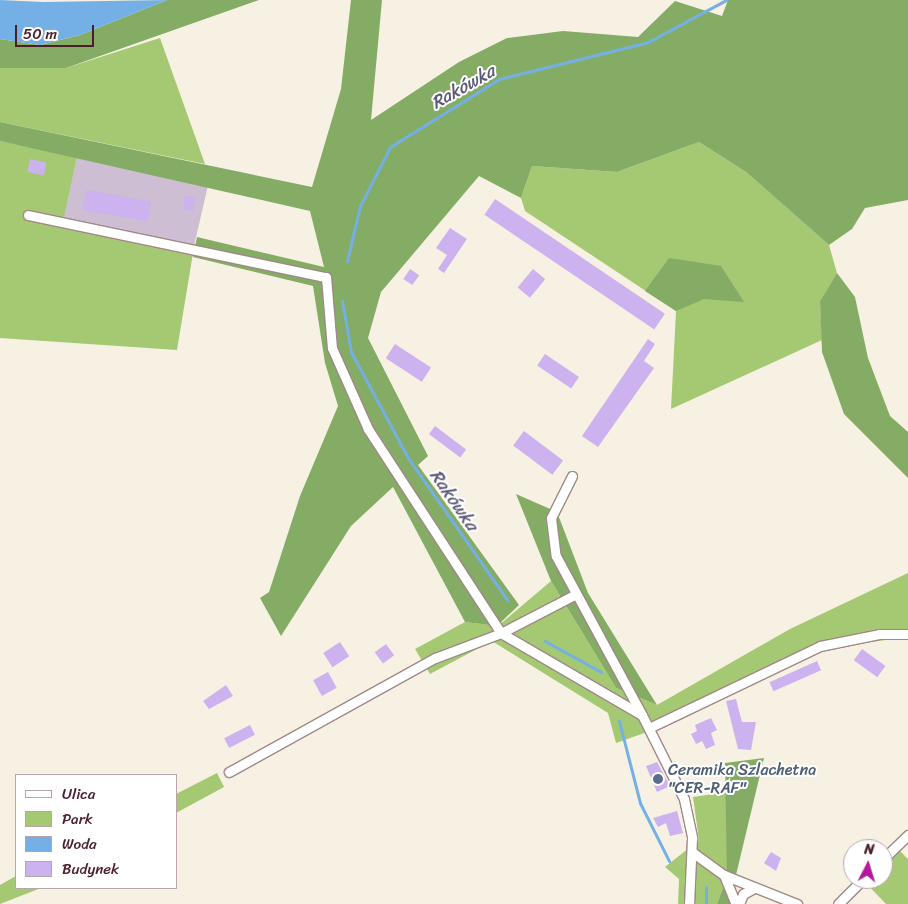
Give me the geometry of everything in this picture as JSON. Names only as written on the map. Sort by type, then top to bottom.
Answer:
[{"type":"street","points":[[28,215],[326,277],[332,348],[368,429],[501,633],[642,715]]},
{"type":"street","points":[[572,476],[551,518],[556,556],[574,595],[642,715],[651,727],[678,780],[692,852],[689,904]]},
{"type":"street","points":[[229,772],[435,658],[501,633],[574,595]]},
{"type":"street","points":[[651,727],[820,646],[879,634],[908,634]]},
{"type":"street","points":[[893,849],[908,835]]},
{"type":"street","points":[[692,852],[724,875],[797,904]]},
{"type":"street","points":[[724,875],[738,904]]},
{"type":"street","points":[[738,904],[743,894],[754,888]]},
{"type":"street","points":[[838,904],[853,889]]},
{"type":"shaded area","points":[[77,157],[208,187],[193,251],[62,221]]},
{"type":"green space","points":[[167,0],[259,0],[66,68],[0,68],[0,39],[40,45],[80,35]]},
{"type":"green space","points":[[351,0],[382,0],[371,120],[459,62],[507,38],[563,31],[638,37],[675,1],[722,16],[728,0],[908,0],[908,200],[865,208],[852,229],[829,245],[746,172],[699,142],[617,172],[532,166],[521,198],[479,176],[381,292],[368,338],[428,456],[418,465],[519,605],[497,626],[465,622],[393,487],[351,526],[281,636],[260,598],[269,592],[300,496],[338,406],[325,363],[313,286],[193,257],[197,237],[324,267],[310,211],[0,141],[0,122],[312,187],[341,89]]},
{"type":"green space","points":[[160,38],[205,164],[0,122],[0,68],[66,68]]},
{"type":"green space","points":[[0,141],[77,157],[63,221],[194,247],[177,350],[0,338]]},
{"type":"green space","points":[[699,142],[746,172],[829,245],[837,273],[820,301],[822,340],[671,409],[676,311],[525,211],[521,198],[532,166],[617,172]]},
{"type":"green space","points":[[669,258],[721,266],[744,302],[704,299],[676,311],[645,291]]},
{"type":"green space","points":[[837,273],[855,297],[868,358],[890,416],[908,432],[908,478],[844,414],[822,352],[820,301]]},
{"type":"green space","points":[[516,494],[557,512],[588,593],[657,705],[616,688],[551,581]]},
{"type":"green space","points":[[908,573],[908,637],[812,650],[681,720],[616,743],[608,713],[492,641],[430,674],[415,649],[465,622],[498,626],[551,581],[616,688],[657,705],[790,629]]},
{"type":"green space","points":[[764,758],[736,875],[734,904],[717,904],[727,877],[725,763]]},
{"type":"green space","points":[[217,773],[224,787],[178,812],[178,793]]},
{"type":"green space","points":[[727,792],[727,877],[717,904],[678,904],[679,879],[665,867],[699,840],[693,797]]},
{"type":"green space","points":[[895,846],[908,859],[908,904],[886,904],[872,889],[893,889],[893,848]]},
{"type":"green space","points":[[15,877],[15,889],[38,889],[0,904],[0,885]]},
{"type":"water","points":[[0,0],[43,2],[167,0],[80,35],[40,45],[0,39]]},
{"type":"building","points":[[30,159],[47,163],[44,175],[27,172]]},
{"type":"building","points":[[86,190],[151,201],[148,221],[83,210]]},
{"type":"building","points":[[185,196],[195,197],[193,211],[184,210]]},
{"type":"building","points":[[495,199],[665,314],[654,329],[484,215]]},
{"type":"building","points":[[450,228],[467,239],[444,273],[438,269],[447,255],[436,248]]},
{"type":"building","points":[[410,269],[419,275],[412,285],[403,279]]},
{"type":"building","points":[[533,269],[545,279],[530,298],[518,287]]},
{"type":"building","points":[[648,339],[655,344],[644,361],[654,368],[598,447],[582,436]]},
{"type":"building","points":[[395,344],[431,367],[422,382],[386,358]]},
{"type":"building","points":[[545,354],[579,377],[571,389],[537,366]]},
{"type":"building","points":[[435,426],[466,449],[460,457],[429,434]]},
{"type":"building","points":[[524,431],[563,460],[552,475],[513,445]]},
{"type":"building","points":[[340,642],[349,656],[332,667],[323,653]]},
{"type":"building","points":[[386,644],[394,655],[383,664],[375,652]]},
{"type":"building","points":[[862,649],[885,666],[877,677],[854,660]]},
{"type":"building","points":[[817,661],[821,670],[774,691],[769,682]]},
{"type":"building","points":[[328,672],[337,688],[322,696],[313,680]]},
{"type":"building","points":[[226,685],[233,696],[209,709],[203,701]]},
{"type":"building","points":[[736,699],[742,722],[756,722],[751,750],[738,749],[726,701]]},
{"type":"building","points":[[711,718],[717,730],[711,733],[715,745],[706,749],[702,741],[696,744],[691,734],[697,731],[695,725]]},
{"type":"building","points":[[250,725],[255,735],[229,748],[224,738]]},
{"type":"building","name":"Ceramika Szlachetna \"CER-RAF\"","points":[[657,762],[670,786],[657,792],[646,766]]},
{"type":"building","points":[[677,811],[683,833],[670,836],[666,823],[658,827],[653,818]]},
{"type":"building","points":[[771,852],[781,858],[776,871],[764,863]]},
{"type":"waterway","name":"Rakówka","points":[[347,261],[360,206],[390,147],[499,79],[648,42],[726,0]]},
{"type":"waterway","name":"Rakówka","points":[[342,301],[351,352],[408,458],[508,601]]},
{"type":"waterway","name":"Rakówka","points":[[545,641],[601,672]]},
{"type":"waterway","name":"Rakówka","points":[[619,721],[640,803],[669,861]]},
{"type":"waterway","name":"Rakówka","points":[[706,887],[706,904]]},
{"type":"place","name":"Ceramika Szlachetna \"CER-RAF\"","points":[[658,779]]}]
